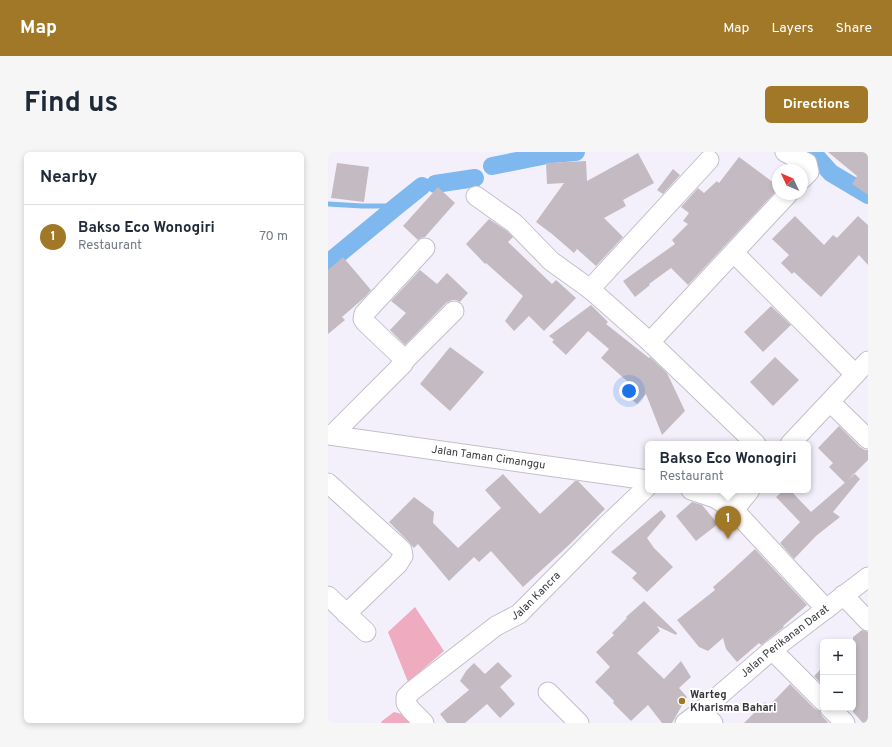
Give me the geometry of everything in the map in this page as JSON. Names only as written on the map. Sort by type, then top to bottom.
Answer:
[{"type":"street","points":[[785,152],[807,164]]},
{"type":"street","points":[[590,289],[709,160]]},
{"type":"street","points":[[476,196],[514,223],[551,261],[590,289],[650,342],[753,441]]},
{"type":"street","points":[[650,342],[783,200]]},
{"type":"street","points":[[404,360],[363,319],[364,314],[425,248]]},
{"type":"street","points":[[734,253],[862,368],[793,441]]},
{"type":"street","points":[[330,435],[454,311]]},
{"type":"street","points":[[830,402],[868,438]]},
{"type":"street","name":"Jalan Taman Cimanggu","points":[[330,435],[645,480]]},
{"type":"street","points":[[328,483],[402,550],[403,556],[398,564],[346,614]]},
{"type":"street","name":"Jalan Kancra","points":[[424,723],[406,703],[406,697],[496,626],[519,614],[645,489]]},
{"type":"street","points":[[700,493],[715,498],[734,510],[826,610]]},
{"type":"street","points":[[734,510],[748,493]]},
{"type":"street","name":"Jalan Perikanan Darat","points":[[685,723],[707,717],[772,650],[868,577]]},
{"type":"street","points":[[843,595],[868,621]]},
{"type":"street","points":[[328,596],[366,632]]},
{"type":"street","points":[[772,650],[820,698]]},
{"type":"street","points":[[548,692],[579,723]]},
{"type":"street","points":[[833,711],[845,723]]},
{"type":"shaded area","points":[[415,607],[444,651],[408,682],[388,632]]},
{"type":"shaded area","points":[[394,712],[409,716],[417,723],[381,723]]},
{"type":"building","points":[[828,152],[868,152],[868,195],[852,184],[857,176]]},
{"type":"building","points":[[638,153],[654,183],[623,200],[626,206],[604,218],[623,237],[596,266],[577,249],[574,253],[536,222],[564,183],[547,184],[546,163],[586,161],[587,181]]},
{"type":"building","points":[[739,157],[772,182],[772,195],[688,285],[671,268],[649,284],[650,285],[635,297],[623,281],[675,244],[672,240],[688,224],[683,221],[689,213],[681,207],[698,188],[704,193],[717,181],[719,183]]},
{"type":"building","points":[[337,163],[369,167],[364,202],[331,198]]},
{"type":"building","points":[[673,169],[680,175],[663,194],[657,190]]},
{"type":"building","points":[[438,187],[455,203],[425,237],[418,240],[403,226]]},
{"type":"building","points":[[795,216],[824,245],[833,235],[837,238],[858,216],[868,225],[868,265],[859,255],[821,297],[794,272],[792,274],[781,263],[789,255],[772,239]]},
{"type":"building","points":[[489,219],[513,237],[508,242],[552,284],[556,280],[576,298],[544,331],[529,316],[514,331],[505,321],[523,296],[486,263],[485,264],[466,244]]},
{"type":"building","points":[[343,257],[371,290],[342,317],[345,320],[328,334],[328,270]]},
{"type":"building","points":[[420,270],[437,284],[447,273],[468,293],[460,302],[452,300],[446,303],[405,345],[390,330],[406,313],[391,301]]},
{"type":"building","points":[[591,305],[608,322],[606,324],[649,358],[650,357],[667,373],[685,411],[662,435],[646,394],[637,404],[620,389],[627,381],[601,358],[609,349],[588,331],[566,355],[552,342],[554,340],[549,336]]},
{"type":"building","points":[[771,306],[791,325],[763,352],[744,332]]},
{"type":"building","points":[[450,347],[484,372],[450,411],[420,384]]},
{"type":"building","points":[[775,357],[799,380],[773,406],[750,382]]},
{"type":"building","points":[[839,426],[860,447],[868,450],[868,460],[845,483],[829,467],[833,463],[818,448]]},
{"type":"building","points":[[503,474],[540,514],[575,481],[578,481],[605,509],[569,545],[523,587],[491,551],[479,562],[474,557],[449,581],[418,544],[414,548],[389,522],[414,497],[434,512],[433,523],[458,548],[501,508],[485,490]]},
{"type":"building","points":[[855,474],[860,479],[833,512],[840,517],[816,536],[794,559],[780,543],[800,522],[776,497],[781,493],[793,493],[811,512]]},
{"type":"building","points":[[692,502],[702,505],[718,524],[696,541],[676,516]]},
{"type":"building","points":[[661,510],[666,516],[647,538],[654,548],[673,567],[647,592],[632,578],[637,573],[611,552]]},
{"type":"building","points":[[755,549],[807,605],[783,626],[784,627],[761,645],[759,643],[737,662],[726,649],[723,638],[708,651],[699,647],[677,620],[715,590],[713,587]]},
{"type":"building","points":[[644,601],[677,633],[676,635],[657,626],[660,631],[637,653],[664,679],[681,661],[691,677],[679,688],[687,697],[672,723],[662,723],[648,705],[631,721],[595,682],[610,667],[596,652],[614,635],[612,633],[627,618],[626,617]]},
{"type":"building","points":[[862,630],[868,632],[868,723],[863,723],[853,712],[856,711],[856,639],[853,639],[853,637]]},
{"type":"building","points":[[498,662],[512,676],[500,687],[515,704],[500,718],[487,704],[465,723],[447,723],[440,714],[469,690],[460,681],[466,671],[474,663],[485,674]]},
{"type":"building","points":[[820,670],[820,682],[814,676]]},
{"type":"building","points":[[790,684],[815,709],[820,711],[822,716],[828,722],[744,723],[765,702],[769,706]]},
{"type":"waterway","points":[[492,166],[552,154],[576,152]]},
{"type":"waterway","points":[[812,152],[831,173],[868,195]]},
{"type":"waterway","points":[[435,184],[475,178]]},
{"type":"waterway","points":[[328,263],[422,186]]},
{"type":"waterway","points":[[328,204],[397,206]]},
{"type":"place","name":"Bakso Eco Wonogiri","points":[[728,539]]},
{"type":"place","name":"Warteg Kharisma Bahari","points":[[682,701]]}]
